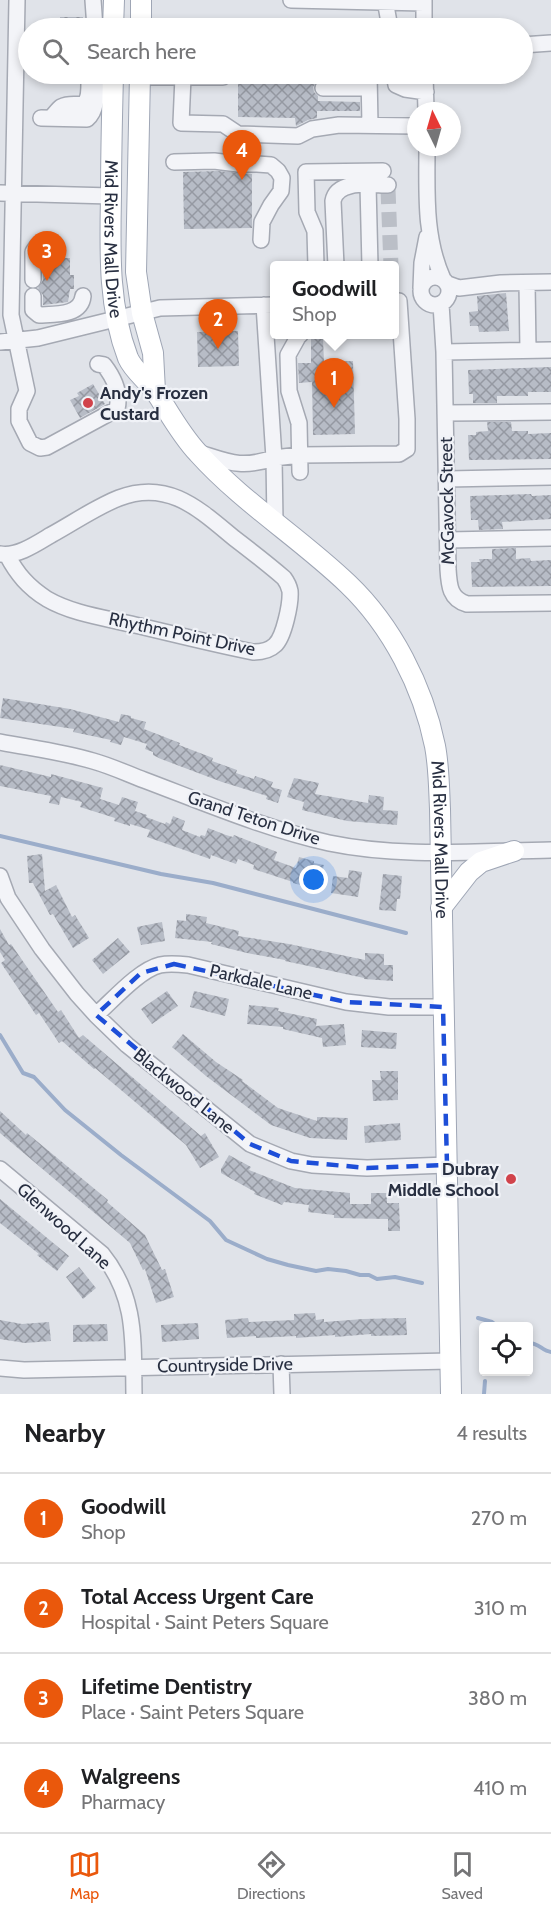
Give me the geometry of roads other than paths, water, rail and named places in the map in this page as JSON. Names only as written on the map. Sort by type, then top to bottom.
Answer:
[{"type":"main road","points":[[114,0],[114,18]]},
{"type":"main road","points":[[141,0],[141,18]]},
{"type":"main road","name":"Mid Rivers Mall Drive","points":[[113,84],[112,283],[117,319],[129,360],[156,391],[178,429],[197,452],[230,485],[350,585],[370,608],[405,662],[420,695],[435,746],[438,767],[451,1394]]},
{"type":"main road","name":"Mid Rivers Mall Drive","points":[[140,84],[136,272],[142,313],[153,353],[156,391]]},
{"type":"main road","points":[[441,908],[469,872],[481,862],[514,850]]},
{"type":"street","points":[[17,0],[7,193],[11,315],[27,391],[19,409],[19,421],[30,443],[40,448],[47,447],[117,409],[120,398],[111,374],[104,365],[98,364]]},
{"type":"street","points":[[93,0],[93,18]]},
{"type":"street","points":[[291,0],[424,2],[424,18]]},
{"type":"street","points":[[386,1],[389,18]]},
{"type":"street","points":[[533,44],[551,43]]},
{"type":"street","points":[[89,84],[89,92],[84,103],[62,107],[46,118],[87,119],[94,109],[95,84]]},
{"type":"street","points":[[183,84],[181,123],[223,124],[238,134],[298,136],[312,129],[339,125],[407,126]]},
{"type":"street","points":[[323,88],[349,84]]},
{"type":"street","points":[[369,84],[370,125]]},
{"type":"street","points":[[396,84],[405,89],[426,92]]},
{"type":"street","points":[[426,84],[426,102]]},
{"type":"street","points":[[426,156],[428,231],[434,257],[449,291],[448,297],[441,304],[434,305],[428,303],[422,291],[422,263],[428,231]]},
{"type":"street","points":[[174,162],[214,161],[271,165],[278,171],[282,178],[281,191],[262,222],[261,240]]},
{"type":"street","points":[[316,261],[315,231],[308,215],[306,172],[314,172],[319,177],[378,176],[386,181],[345,186],[333,196],[336,261]]},
{"type":"street","points":[[368,185],[370,261]]},
{"type":"street","points":[[7,193],[111,196]]},
{"type":"street","points":[[33,280],[33,252],[37,246]]},
{"type":"street","points":[[422,291],[424,282],[436,277],[459,288],[501,283],[551,282]]},
{"type":"street","points":[[527,283],[528,350]]},
{"type":"street","points":[[399,300],[422,291]]},
{"type":"street","points":[[33,296],[33,310],[39,315],[69,312],[82,304],[83,296]]},
{"type":"street","name":"McGavock Street","points":[[441,304],[449,584],[455,599],[467,604],[551,603]]},
{"type":"street","points":[[0,342],[16,342],[160,308],[269,305],[266,323],[274,458],[275,522]]},
{"type":"street","points":[[297,339],[288,355],[289,391],[299,423],[300,472]]},
{"type":"street","points":[[197,452],[243,465],[300,455],[399,454],[407,449],[407,419],[399,339]]},
{"type":"street","points":[[444,352],[551,350]]},
{"type":"street","points":[[445,413],[551,412]]},
{"type":"street","points":[[447,479],[551,477]]},
{"type":"street","name":"Rhythm Point Drive","points":[[155,492],[183,500],[204,514],[284,578],[289,588],[290,599],[278,641],[268,650],[253,652],[63,607],[44,597],[25,582],[2,558],[29,548],[119,498],[155,492]]},
{"type":"street","points":[[448,540],[551,538]]},
{"type":"street","name":"Grand Teton Drive","points":[[0,742],[94,761],[254,821],[312,838],[361,848],[440,852],[551,850]]},
{"type":"street","name":"Blackwood Lane","points":[[0,876],[8,898],[42,949],[96,1015],[127,1045],[250,1144],[291,1161],[312,1165],[368,1168],[447,1165]]},
{"type":"street","name":"Parkdale Lane","points":[[96,1015],[141,973],[159,965],[174,964],[188,965],[346,1002],[389,1007],[443,1007]]},
{"type":"street","name":"Glenwood Lane","points":[[0,1169],[102,1254],[114,1269],[124,1290],[130,1314],[134,1394]]},
{"type":"street","name":"Countryside Drive","points":[[0,1368],[24,1370],[450,1361]]},
{"type":"street","points":[[281,1364],[282,1394]]},
{"type":"waterway","points":[[0,836],[161,874],[213,883],[406,933]]},
{"type":"waterway","points":[[0,1035],[23,1073],[34,1077],[65,1110],[210,1221],[226,1240],[267,1259],[288,1265],[316,1271],[328,1269],[346,1271],[369,1275],[377,1279],[395,1277],[422,1283]]},
{"type":"waterway","points":[[478,1318],[492,1322]]},
{"type":"waterway","points":[[533,1344],[551,1352]]},
{"type":"waterway","points":[[484,1394],[485,1381]]},
{"type":"tunnel","points":[[388,189],[391,261]]},
{"type":"place","name":"Walgreens","points":[[242,180]]},
{"type":"place","name":"Lifetime Dentistry","points":[[47,281]]},
{"type":"place","name":"Total Access Urgent Care","points":[[218,349]]},
{"type":"place","name":"Andy's Frozen Custard","points":[[88,403]]},
{"type":"place","name":"Goodwill","points":[[334,408]]},
{"type":"place","name":"Dubray Middle School","points":[[511,1179]]}]
